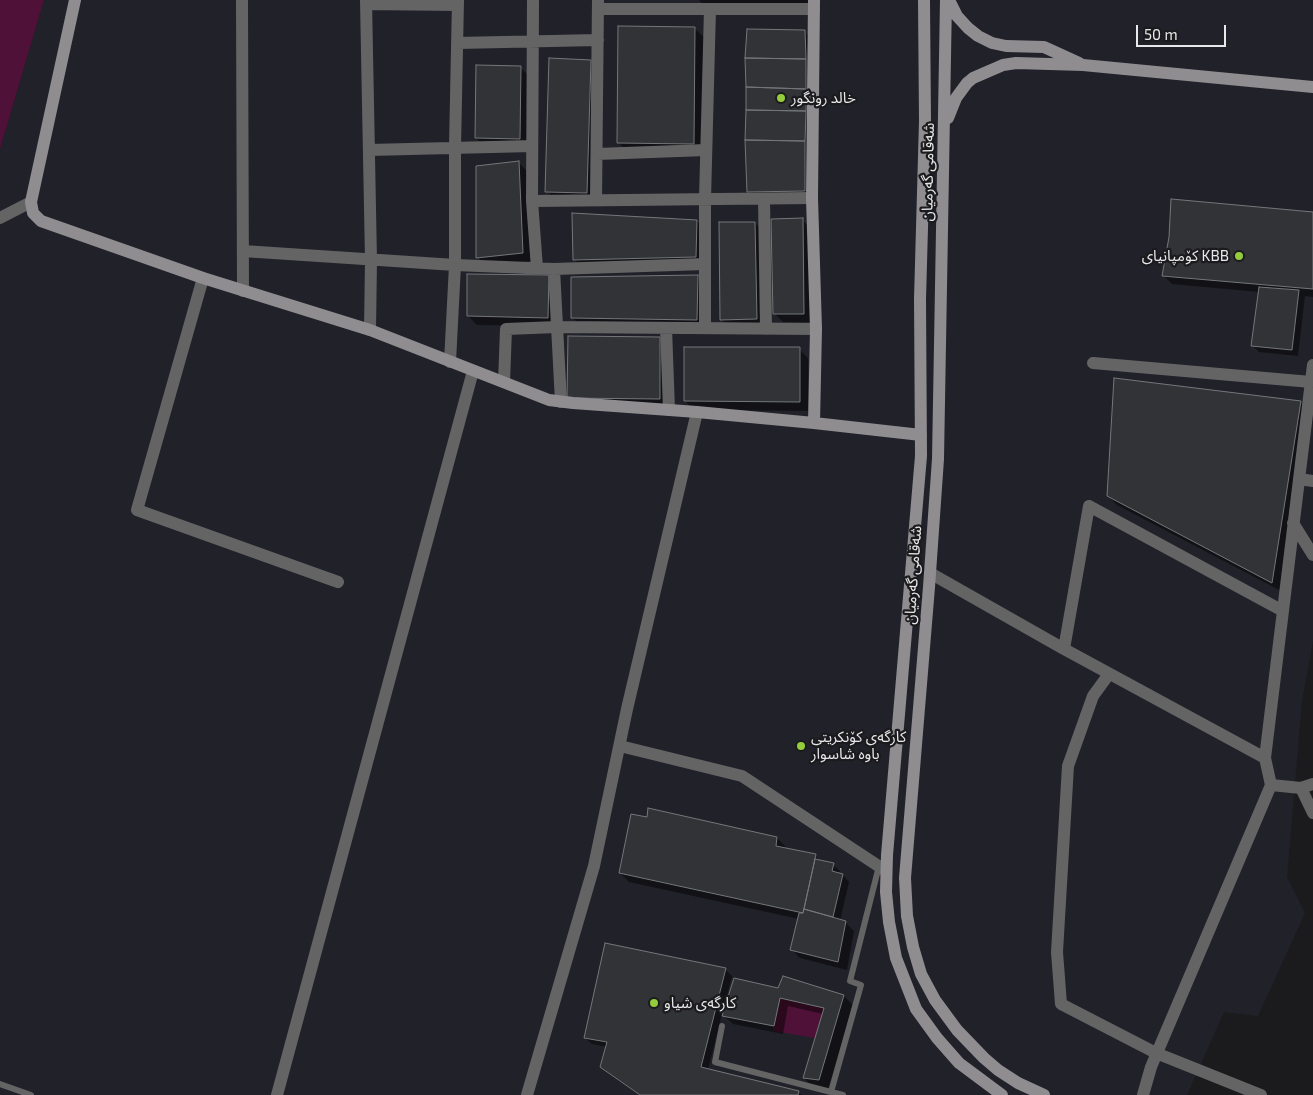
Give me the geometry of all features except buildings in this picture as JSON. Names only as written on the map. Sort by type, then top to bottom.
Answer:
[{"type":"main road","points":[[75,0],[31,202],[34,213],[41,222],[203,278],[370,330],[549,400],[814,423],[921,435]]},
{"type":"main road","name":"شەقامی گەرمیان","points":[[924,0],[925,121],[920,281],[920,481],[883,868],[887,907],[896,958],[916,1009],[937,1038],[959,1063],[1002,1095]]},
{"type":"main road","points":[[948,0],[957,16],[968,28],[992,43],[1006,46],[1044,47],[1083,65]]},
{"type":"main road","name":"شەقامی گەرمیان","points":[[948,0],[938,449],[930,573],[905,878],[907,916],[921,974],[940,1007],[966,1040],[998,1070],[1018,1083],[1044,1095]]},
{"type":"main road","points":[[814,4],[812,198],[816,329],[814,423]]},
{"type":"main road","points":[[945,127],[953,103],[973,78],[990,69],[1016,63],[1083,65],[1313,87]]},
{"type":"main road","points":[[920,281],[942,282]]},
{"type":"street","points":[[242,0],[244,290]]},
{"type":"street","points":[[533,0],[532,201],[537,268]]},
{"type":"street","points":[[370,330],[371,260],[366,2],[458,2],[455,148],[456,265],[450,362]]},
{"type":"street","points":[[596,200],[598,5],[710,9],[814,4]]},
{"type":"street","points":[[704,328],[710,9]]},
{"type":"street","points":[[457,43],[598,40]]},
{"type":"street","points":[[369,150],[532,146]]},
{"type":"street","points":[[596,154],[706,150]]},
{"type":"street","points":[[532,201],[812,198]]},
{"type":"street","points":[[764,200],[766,329]]},
{"type":"street","points":[[0,218],[31,202]]},
{"type":"street","points":[[243,251],[456,265],[554,269],[704,264]]},
{"type":"street","points":[[554,269],[562,402]]},
{"type":"street","points":[[203,278],[137,510],[338,582]]},
{"type":"street","points":[[504,382],[506,329],[557,327],[816,329]]},
{"type":"street","points":[[666,328],[669,410]]},
{"type":"street","points":[[1093,363],[1311,382]]},
{"type":"street","points":[[1143,1095],[1156,1053],[1270,785],[1264,758],[1313,365]]},
{"type":"street","points":[[277,1095],[473,371]]},
{"type":"street","points":[[528,1095],[594,866],[627,709],[697,412]]},
{"type":"street","points":[[1299,479],[1313,481]]},
{"type":"street","points":[[1064,649],[1089,506],[1283,611]]},
{"type":"street","points":[[1294,523],[1313,555]]},
{"type":"street","points":[[930,573],[1109,674],[1264,758]]},
{"type":"street","points":[[1109,674],[1093,696],[1068,766],[1058,952],[1061,1004],[1156,1053],[1261,1095]]},
{"type":"street","points":[[620,746],[742,776],[883,868]]},
{"type":"street","points":[[1270,785],[1307,786],[1313,813]]},
{"type":"lane","points":[[831,1092],[861,985],[850,981],[883,868]]},
{"type":"lane","points":[[722,1026],[715,1062],[843,1095]]},
{"type":"lane","points":[[0,1084],[31,1095]]},
{"type":"shaded area","points":[[0,0],[44,0],[0,149]]},
{"type":"shaded area","points":[[44,0],[1313,0],[1313,641],[1302,700],[1287,877],[1305,913],[1258,1016],[1224,1012],[1187,1095],[0,1095],[0,149]]},
{"type":"shaded area","points":[[780,998],[824,1008],[815,1038],[773,1031]]},
{"type":"place","name":"خالد رونگور","points":[[781,98]]},
{"type":"place","name":"کۆمپانیای KBB","points":[[1239,256]]},
{"type":"place","name":"کارگەی کۆنکریتی باوە شاسوار","points":[[801,746]]},
{"type":"place","name":"کارگەی شیاو","points":[[654,1003]]}]
